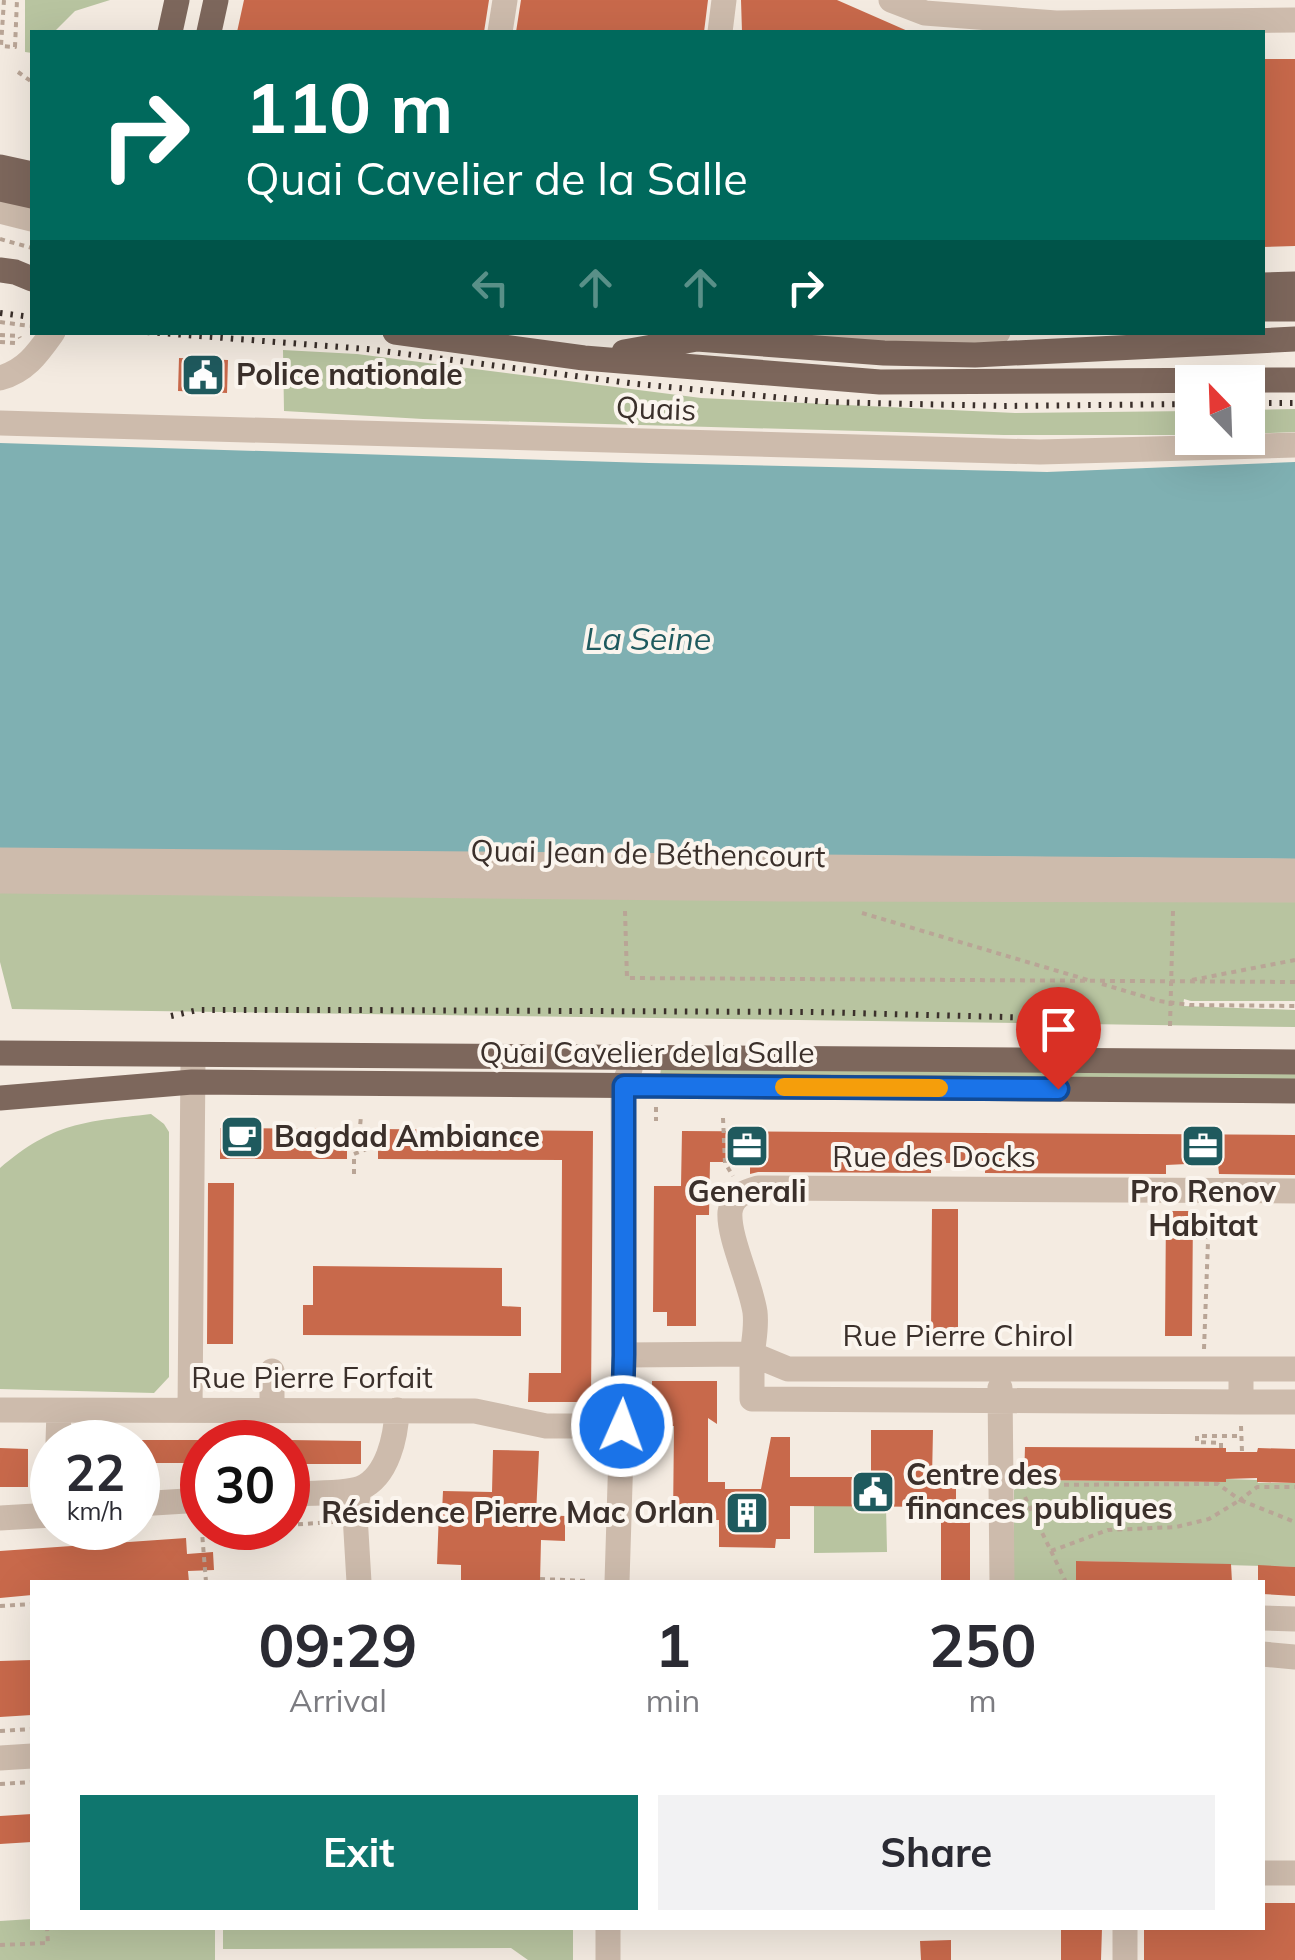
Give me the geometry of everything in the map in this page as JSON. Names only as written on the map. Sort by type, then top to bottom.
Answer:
[{"type":"main road","points":[[170,30],[177,0]]},
{"type":"main road","points":[[209,30],[216,0]]},
{"type":"main road","points":[[0,167],[30,174]]},
{"type":"main road","points":[[0,189],[30,196]]},
{"type":"main road","points":[[1265,285],[1295,284]]},
{"type":"main road","points":[[1265,309],[1295,308]]},
{"type":"main road","points":[[417,335],[584,358],[880,382],[1295,380]]},
{"type":"main road","points":[[584,358],[696,339],[884,353],[975,355],[1067,341],[1295,338]]},
{"type":"main road","name":"Quai Cavelier de la Salle","points":[[0,1053],[1295,1062]]},
{"type":"main road","name":"Quai Cavelier de la Salle","points":[[0,1098],[192,1082],[1295,1090]]},
{"type":"street","points":[[500,30],[506,0]]},
{"type":"street","points":[[720,30],[724,0]]},
{"type":"street","points":[[891,0],[925,14],[1295,20]]},
{"type":"street","points":[[0,211],[30,218]]},
{"type":"street","points":[[0,378],[12,375],[37,356],[45,335]]},
{"type":"street","points":[[870,335],[967,340],[992,335]]},
{"type":"street","name":"Quais","points":[[7,423],[1040,452],[1295,445]]},
{"type":"street","name":"Quai Jean de Béthencourt","points":[[0,860],[1295,870]]},
{"type":"street","name":"Quai Jean de Béthencourt","points":[[0,880],[1295,890]]},
{"type":"street","points":[[190,1410],[193,1054]]},
{"type":"street","points":[[617,1580],[624,1355],[624,1086],[632,1066],[646,1058]]},
{"type":"street","name":"Rue des Docks","points":[[752,1354],[757,1334],[754,1308],[730,1213],[742,1192],[758,1188],[1295,1192]]},
{"type":"street","points":[[752,1354],[752,1398],[1295,1402]]},
{"type":"street","name":"Rue Pierre Chirol","points":[[624,1355],[752,1354],[788,1369],[1295,1369]]},
{"type":"street","points":[[1000,1369],[1002,1580]]},
{"type":"street","points":[[1240,1402],[1241,1369]]},
{"type":"street","points":[[272,1370],[272,1410]]},
{"type":"street","name":"Rue Pierre Forfait","points":[[0,1410],[482,1412],[546,1426],[622,1426]]},
{"type":"street","points":[[310,1492],[360,1489],[372,1480],[393,1444],[397,1410]]},
{"type":"street","points":[[58,1411],[58,1420]]},
{"type":"street","points":[[359,1580],[356,1520],[360,1489]]},
{"type":"street","points":[[0,1518],[30,1516]]},
{"type":"street","points":[[1265,1618],[1295,1619]]},
{"type":"street","points":[[1265,1654],[1295,1657]]},
{"type":"street","points":[[0,1758],[30,1756]]},
{"type":"street","points":[[1265,1873],[1295,1874]]},
{"type":"street","points":[[608,1930],[608,1960]]},
{"type":"street","points":[[1125,1930],[1126,1960]]},
{"type":"path","points":[[4,0],[1,46],[15,47],[17,0]]},
{"type":"path","points":[[18,72],[30,81]]},
{"type":"path","points":[[0,240],[30,248]]},
{"type":"path","points":[[0,322],[30,325]]},
{"type":"path","points":[[0,334],[20,340],[0,342]]},
{"type":"path","points":[[624,887],[627,978],[1295,982]]},
{"type":"path","points":[[1170,1026],[1174,900]]},
{"type":"path","points":[[853,910],[1159,1001],[1295,1006]]},
{"type":"path","points":[[1183,982],[1295,960]]},
{"type":"path","points":[[656,1107],[656,1120]]},
{"type":"path","points":[[354,1174],[354,1154],[374,1146],[376,1140],[360,1127],[361,1116]]},
{"type":"path","points":[[723,1118],[725,1164]]},
{"type":"path","points":[[1203,1369],[1210,1191]]},
{"type":"path","points":[[1240,1402],[1242,1452]]},
{"type":"path","points":[[1221,1448],[1221,1442],[1197,1442],[1197,1436],[1242,1436]]},
{"type":"path","points":[[1065,1580],[1019,1485],[1218,1484],[1240,1500],[1295,1522]]},
{"type":"path","points":[[1051,1550],[1108,1530],[1176,1527],[1209,1519],[1257,1487],[1295,1487]]},
{"type":"path","points":[[310,1523],[356,1520]]},
{"type":"path","points":[[203,1550],[206,1580]]},
{"type":"path","points":[[0,1606],[30,1604]]},
{"type":"path","points":[[0,1731],[30,1729]]},
{"type":"path","points":[[0,1784],[30,1782]]},
{"type":"path","points":[[0,1945],[48,1943],[47,1930]]},
{"type":"green space","points":[[25,0],[110,0],[75,11],[56,30],[30,30],[30,53],[25,52]]},
{"type":"green space","points":[[283,350],[357,354],[701,398],[1015,413],[1175,411],[1175,435],[1004,435],[423,419],[284,411]]},
{"type":"green space","points":[[1295,409],[1295,432],[1265,433],[1265,410]]},
{"type":"green space","points":[[0,852],[1295,859],[1295,1001],[1184,999],[1183,1006],[1295,1010],[1295,1027],[12,1009],[0,962]]},
{"type":"green space","points":[[661,1068],[1295,1073],[1295,1080],[660,1076]]},
{"type":"green space","points":[[151,1114],[169,1132],[169,1377],[154,1393],[0,1389],[0,1168],[54,1133],[107,1119]]},
{"type":"green space","points":[[1226,1479],[1295,1483],[1295,1567],[1077,1561],[1076,1580],[1014,1580],[1014,1490],[1027,1480]]},
{"type":"green space","points":[[814,1506],[886,1506],[887,1552],[814,1553]]},
{"type":"green space","points":[[30,1919],[30,1930],[215,1930],[215,1960],[0,1960],[0,1921]]},
{"type":"green space","points":[[223,1930],[573,1930],[573,1960],[528,1960],[511,1948],[223,1949]]},
{"type":"water","name":"La Seine","points":[[0,443],[1047,472],[1295,462],[1295,859],[0,849]]},
{"type":"building","points":[[244,0],[489,0],[484,30],[237,30]]},
{"type":"building","points":[[521,0],[708,0],[704,30],[516,30]]},
{"type":"building","points":[[741,0],[837,0],[905,30],[742,30]]},
{"type":"building","points":[[1265,59],[1295,59],[1295,246],[1265,247]]},
{"type":"building","name":"Police nationale","points":[[179,358],[228,360],[227,393],[178,391]]},
{"type":"building","points":[[220,1128],[347,1129],[347,1159],[220,1159]]},
{"type":"building","points":[[378,1129],[593,1131],[591,1402],[528,1402],[529,1373],[561,1373],[562,1160],[378,1159]]},
{"type":"building","points":[[682,1131],[1295,1135],[1295,1175],[1219,1174],[1218,1164],[1166,1165],[1166,1174],[985,1173],[985,1163],[931,1163],[931,1173],[750,1174],[750,1162],[710,1162],[709,1215],[696,1215],[696,1326],[667,1326],[667,1312],[653,1312],[654,1186],[681,1186]]},
{"type":"building","points":[[208,1183],[234,1183],[233,1344],[207,1344]]},
{"type":"building","points":[[932,1209],[958,1209],[958,1334],[931,1334]]},
{"type":"building","points":[[1166,1211],[1193,1211],[1192,1336],[1165,1336]]},
{"type":"building","points":[[313,1266],[502,1268],[502,1306],[521,1307],[521,1336],[303,1335],[303,1305],[313,1305]]},
{"type":"building","points":[[652,1381],[717,1381],[717,1424],[708,1418],[708,1482],[725,1482],[725,1489],[761,1489],[771,1437],[790,1437],[790,1477],[871,1477],[871,1430],[933,1430],[932,1478],[956,1478],[956,1507],[790,1506],[790,1539],[776,1539],[775,1548],[719,1547],[719,1520],[673,1520],[674,1426],[651,1426]]},
{"type":"building","points":[[160,1440],[180,1440],[180,1463],[160,1463]]},
{"type":"building","points":[[310,1440],[361,1441],[361,1464],[310,1464]]},
{"type":"building","points":[[1025,1447],[1226,1448],[1226,1452],[1295,1449],[1295,1483],[1257,1482],[1257,1478],[1226,1482],[1024,1480]]},
{"type":"building","points":[[0,1448],[28,1449],[28,1487],[0,1487]]},
{"type":"building","points":[[493,1450],[539,1451],[536,1515],[565,1516],[565,1541],[541,1540],[540,1580],[461,1580],[461,1565],[437,1564],[443,1491],[492,1492]]},
{"type":"building","points":[[941,1507],[970,1507],[970,1580],[941,1580]]},
{"type":"building","points":[[180,1538],[180,1550],[187,1550],[187,1554],[213,1552],[214,1570],[188,1571],[189,1580],[30,1580],[30,1595],[0,1598],[0,1551],[160,1550],[160,1540]]},
{"type":"building","points":[[1076,1561],[1231,1564],[1232,1580],[1076,1580]]},
{"type":"building","points":[[1258,1565],[1295,1567],[1295,1596],[1265,1594],[1265,1580],[1258,1580]]},
{"type":"building","points":[[30,1660],[30,1715],[0,1717],[0,1661]]},
{"type":"building","points":[[30,1814],[30,1842],[0,1844],[0,1816]]},
{"type":"building","points":[[1265,1903],[1295,1903],[1295,1960],[1144,1960],[1144,1930],[1265,1930]]},
{"type":"building","points":[[1061,1930],[1102,1930],[1101,1960],[1061,1960]]},
{"type":"building","points":[[951,1940],[951,1960],[921,1960],[920,1941]]},
{"type":"railway","points":[[0,313],[30,317]]},
{"type":"railway","points":[[186,335],[367,349],[637,384],[826,402],[1175,404]]},
{"type":"railway","points":[[1265,403],[1295,403]]},
{"type":"railway","points":[[171,1016],[198,1010],[352,1010],[812,1012],[1082,1019]]},
{"type":"slow traffic","points":[[784,1087],[939,1088]]},
{"type":"place","name":"Police nationale","points":[[203,375]]},
{"type":"place","name":"Bagdad Ambiance","points":[[242,1137]]},
{"type":"place","name":"Generali","points":[[747,1146]]},
{"type":"place","name":"Pro Renov Habitat","points":[[1203,1146]]},
{"type":"place","name":"Centre des finances publiques","points":[[873,1492]]},
{"type":"place","name":"Résidence Pierre Mac Orlan","points":[[747,1513]]},
{"type":"route","points":[[622,1426],[624,1086],[1058,1089]]}]
